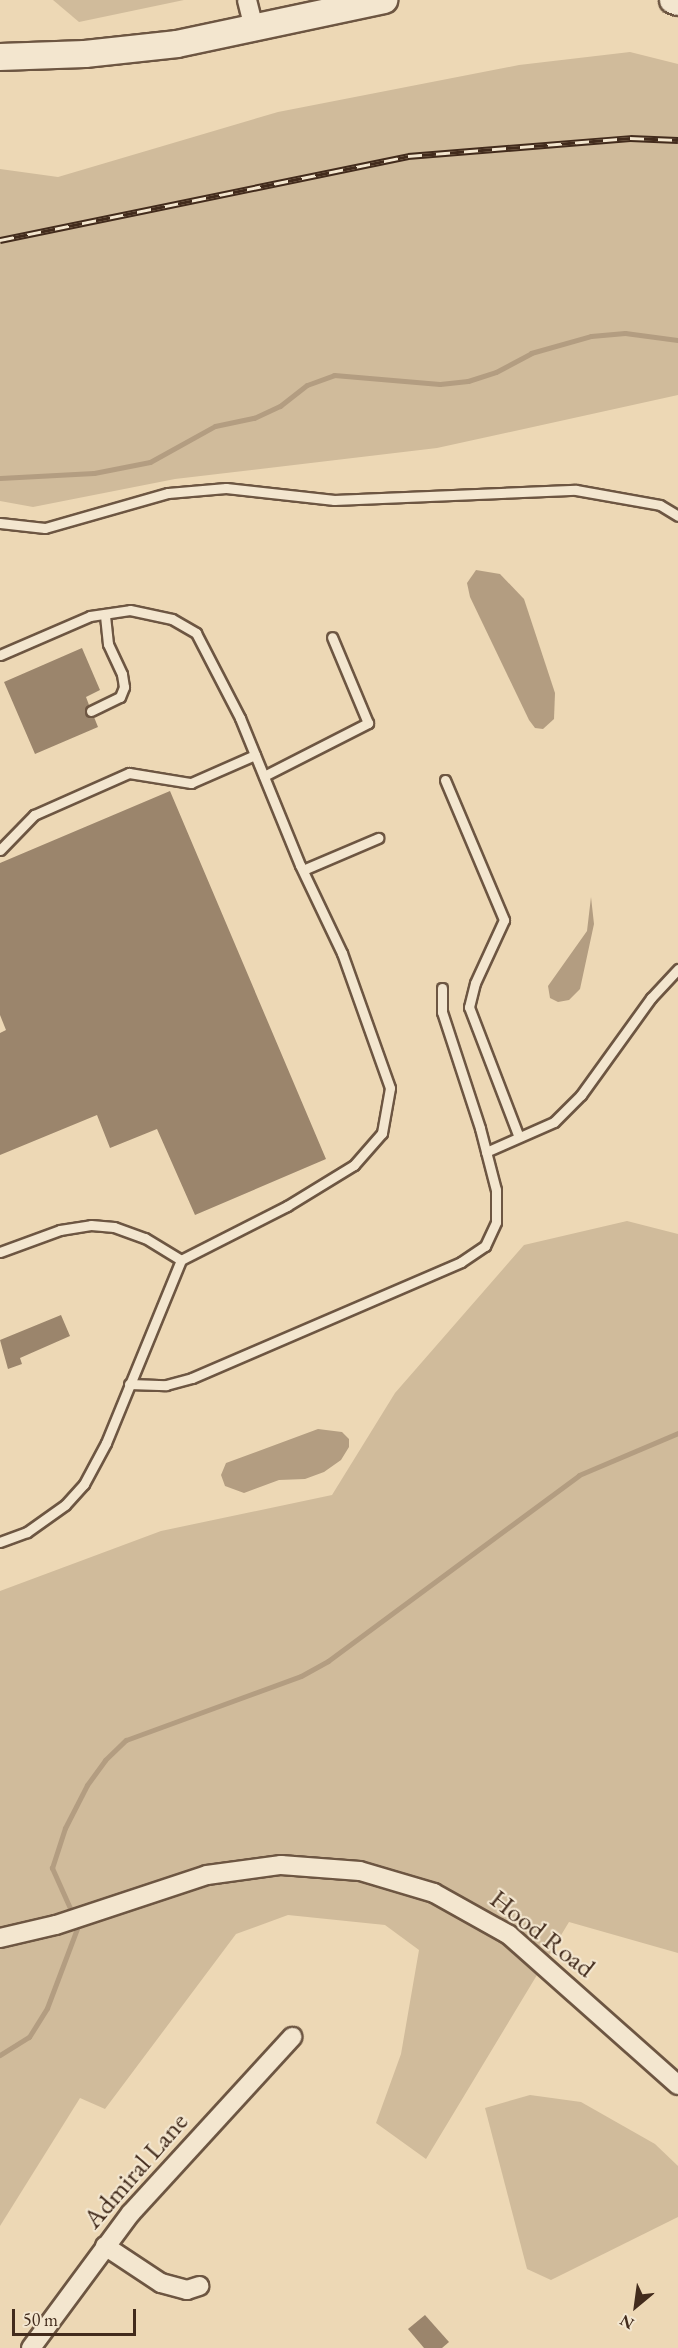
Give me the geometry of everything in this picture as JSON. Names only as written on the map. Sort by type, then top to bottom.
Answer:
[{"type":"main road","points":[[0,57],[85,54],[255,31],[384,0]]},
{"type":"main road","points":[[673,0],[678,2]]},
{"type":"street","points":[[248,0],[255,31]]},
{"type":"street","name":"Hood Road","points":[[0,1938],[56,1925],[115,1907],[181,1882],[242,1868],[322,1866],[401,1880],[461,1905],[509,1935],[678,2085]]},
{"type":"street","name":"Admiral Lane","points":[[31,2348],[105,2246],[173,2164],[292,2037]]},
{"type":"street","points":[[105,2246],[161,2283],[187,2290],[199,2286]]},
{"type":"lane","points":[[0,523],[45,528],[168,493],[226,488],[334,500],[576,490],[660,505],[678,516]]},
{"type":"lane","points":[[0,655],[90,616],[130,610],[172,619],[196,633],[255,755],[303,870],[342,953],[390,1089],[382,1133],[354,1165],[287,1206],[181,1260],[106,1443],[84,1484],[64,1505],[36,1525],[0,1542]]},
{"type":"lane","points":[[92,711],[120,697],[124,687],[122,674],[108,644],[105,614]]},
{"type":"lane","points":[[264,776],[368,723],[332,637]]},
{"type":"lane","points":[[0,850],[34,815],[129,773],[191,783],[255,755]]},
{"type":"lane","points":[[445,780],[504,920],[475,982],[469,1007],[519,1137]]},
{"type":"lane","points":[[303,870],[378,838]]},
{"type":"lane","points":[[486,1152],[554,1122],[581,1095],[651,998],[678,969]]},
{"type":"lane","points":[[129,1384],[166,1385],[192,1378],[461,1262],[485,1246],[496,1222],[496,1190],[442,1012],[442,987]]},
{"type":"lane","points":[[0,1252],[60,1230],[91,1225],[114,1227],[145,1238],[181,1260]]},
{"type":"shaded area","points":[[53,0],[184,0],[79,22]]},
{"type":"shaded area","points":[[630,52],[678,64],[678,395],[437,448],[175,479],[33,507],[0,501],[0,169],[58,177],[278,112],[519,65]]},
{"type":"shaded area","points":[[476,570],[500,574],[524,599],[555,693],[554,719],[543,729],[535,728],[529,720],[470,597],[467,583]]},
{"type":"shaded area","points":[[591,897],[594,924],[580,989],[569,1000],[558,1002],[550,998],[548,986],[587,931]]},
{"type":"shaded area","points":[[627,1221],[678,1234],[678,1953],[569,1922],[426,2159],[376,2123],[401,2054],[419,1950],[385,1925],[288,1915],[236,1934],[105,2109],[80,2098],[0,2226],[0,1591],[161,1531],[332,1495],[395,1393],[524,1245]]},
{"type":"shaded area","points":[[318,1429],[342,1432],[349,1439],[349,1447],[341,1460],[324,1472],[305,1479],[279,1480],[244,1493],[225,1486],[221,1475],[226,1463]]},
{"type":"shaded area","points":[[530,2095],[581,2102],[655,2144],[678,2166],[678,2217],[551,2280],[527,2269],[485,2108]]},
{"type":"building","points":[[82,648],[100,690],[86,697],[89,705],[85,713],[94,717],[98,727],[35,754],[4,682]]},
{"type":"building","points":[[170,791],[326,1159],[195,1215],[157,1129],[110,1148],[97,1115],[0,1155],[0,1033],[6,1030],[0,1015],[0,863]]},
{"type":"building","points":[[61,1315],[70,1336],[20,1358],[22,1364],[8,1369],[0,1340]]},
{"type":"building","points":[[425,2315],[449,2342],[442,2348],[424,2348],[408,2329]]},
{"type":"waterway","points":[[0,478],[94,473],[150,462],[215,426],[254,418],[280,406],[307,385],[334,375],[440,384],[468,381],[496,372],[531,353],[591,336],[625,333],[678,340]]},
{"type":"waterway","points":[[0,2055],[29,2037],[47,2008],[78,1926],[52,1868],[65,1828],[87,1785],[105,1760],[126,1740],[301,1676],[328,1661],[579,1475],[678,1433]]},
{"type":"railway","points":[[0,240],[408,156],[630,138],[678,140]]}]
